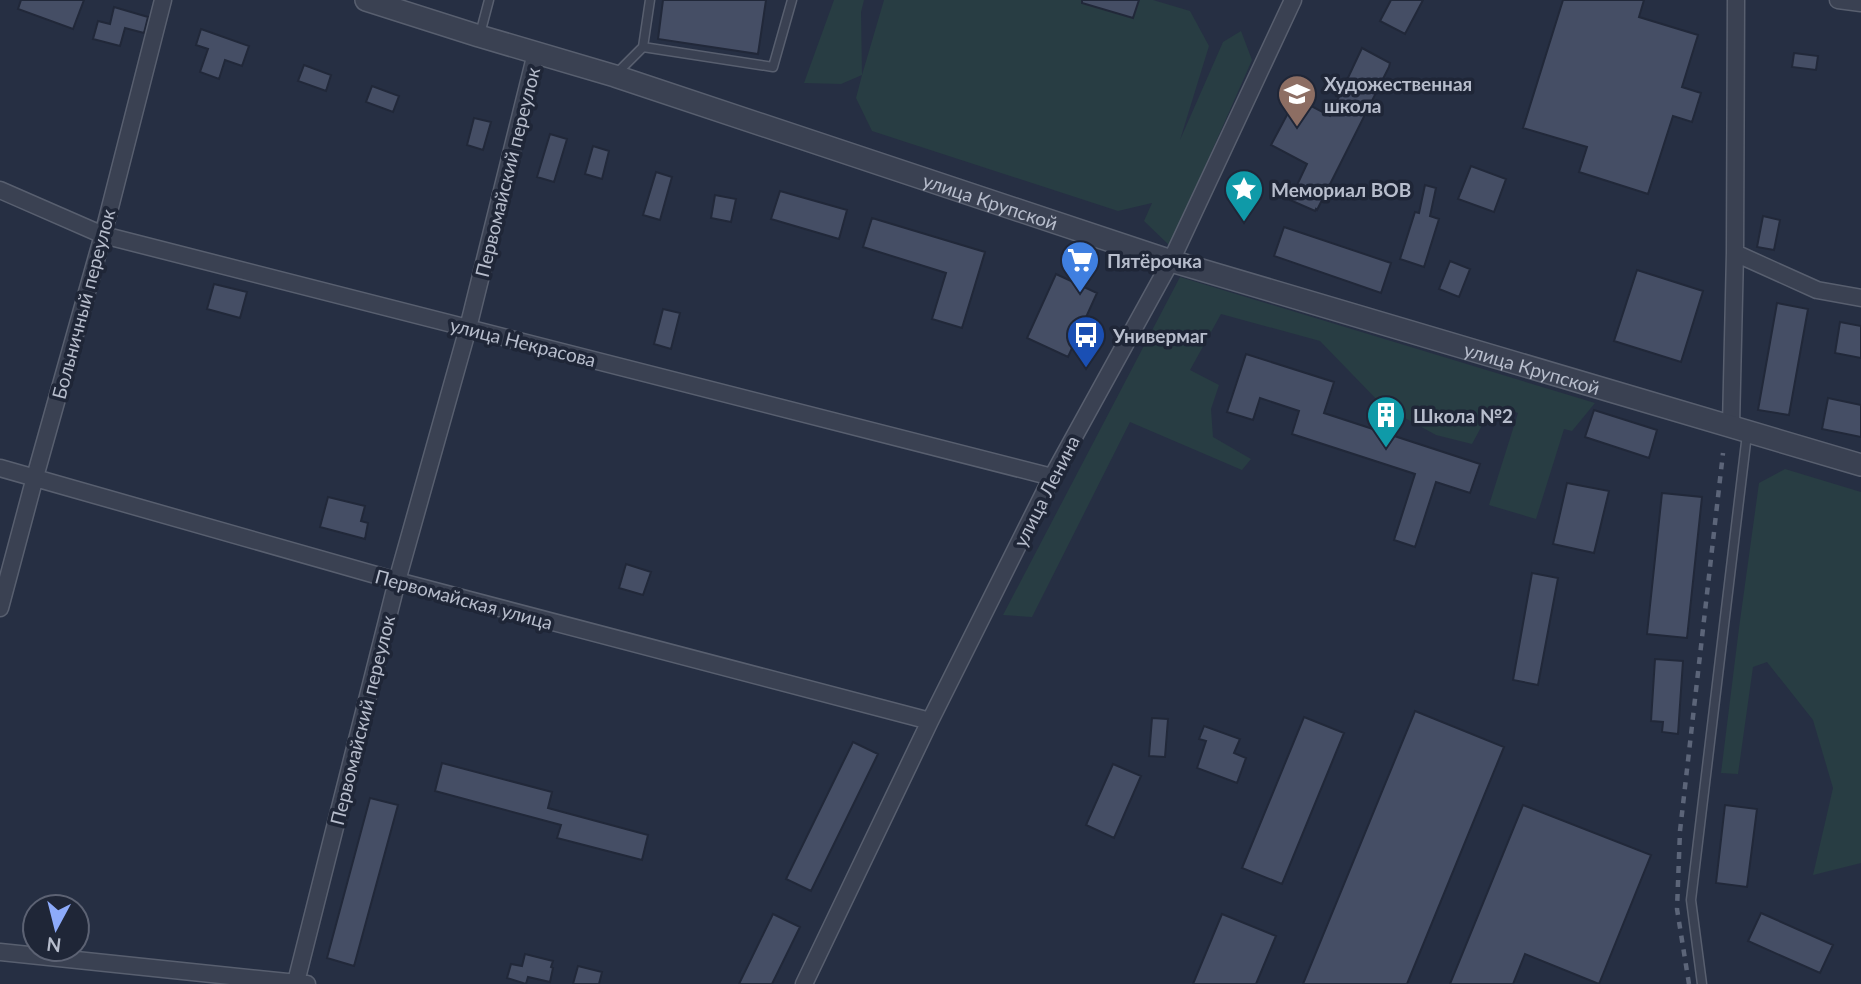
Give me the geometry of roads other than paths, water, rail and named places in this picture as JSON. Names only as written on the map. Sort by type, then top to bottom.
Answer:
[{"type":"street","name":"Больничный переулок","points":[[1,599],[103,234],[163,0]]},
{"type":"street","name":"улица Крупской","points":[[366,0],[615,76],[1171,261],[1861,465]]},
{"type":"street","name":"улица Ленина","points":[[804,984],[930,721],[1052,477],[1171,261],[1293,0]]},
{"type":"street","points":[[1736,0],[1735,253],[1739,428]]},
{"type":"street","points":[[1838,0],[1861,3]]},
{"type":"street","name":"Первомайский переулок","points":[[302,983],[397,581],[468,328],[536,53]]},
{"type":"street","name":"улица Некрасова","points":[[0,190],[103,234],[1052,477]]},
{"type":"street","points":[[1735,253],[1816,290],[1861,298]]},
{"type":"street","name":"Первомайская улица","points":[[0,468],[397,581],[930,721]]},
{"type":"street","points":[[0,952],[302,983]]},
{"type":"lane","points":[[479,36],[489,0]]},
{"type":"lane","points":[[615,76],[643,47],[650,0]]},
{"type":"lane","points":[[643,47],[773,67],[792,0]]},
{"type":"lane","points":[[1702,984],[1691,900],[1739,428]]},
{"type":"railway","points":[[1689,984],[1677,909],[1680,831],[1723,453]]},
{"type":"place","name":"Художественная школа","points":[[1297,128]]},
{"type":"place","name":"Мемориал ВОВ","points":[[1244,223]]},
{"type":"place","name":"Пятёрочка","points":[[1080,294]]},
{"type":"place","name":"Универмаг","points":[[1086,369]]},
{"type":"place","name":"Школа №2","points":[[1386,449]]}]
